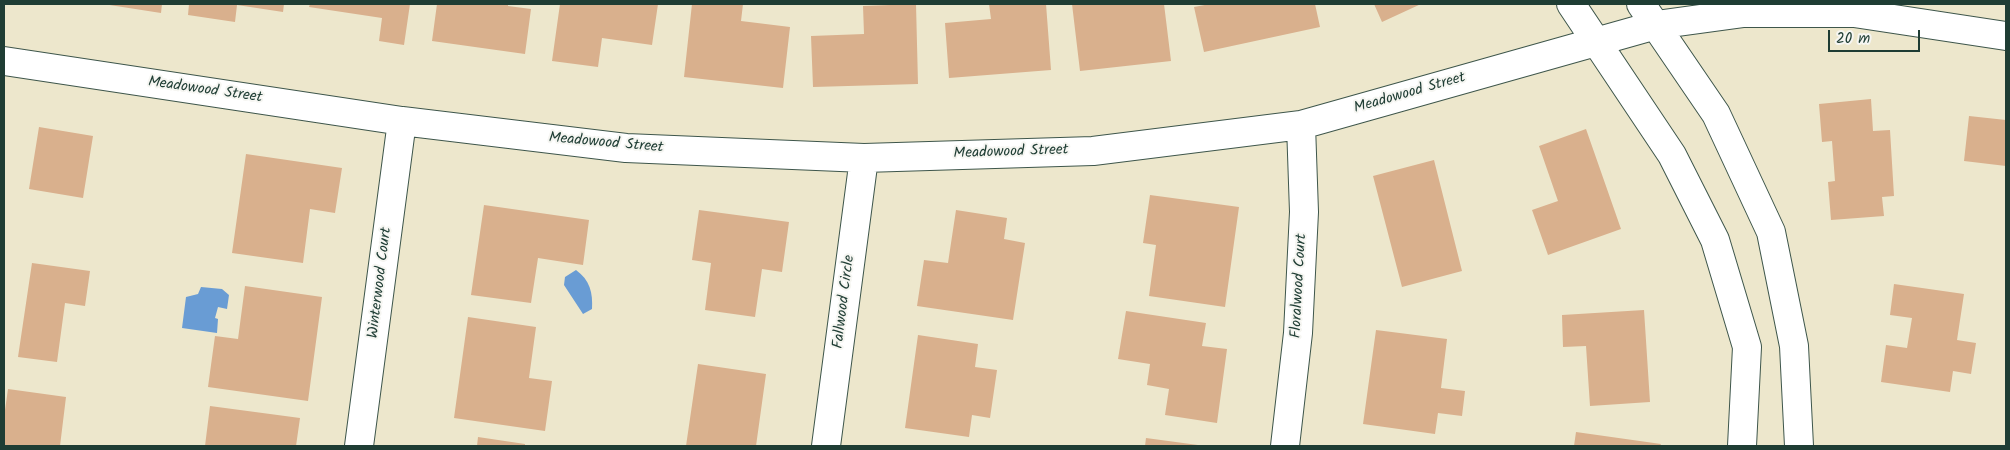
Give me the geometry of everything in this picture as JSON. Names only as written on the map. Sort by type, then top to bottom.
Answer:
[{"type":"street","points":[[1571,4],[1672,155],[1715,240],[1747,347],[1742,446]]},
{"type":"street","name":"Meadowood Street","points":[[4,61],[402,120],[626,148],[864,158],[1093,150],[1301,124],[1597,41],[1648,14],[1854,13],[2006,36]]},
{"type":"street","points":[[1648,14],[1716,114],[1771,232],[1794,346],[1798,446]]},
{"type":"street","name":"Winterwood Court","points":[[359,446],[402,120]]},
{"type":"street","name":"Floralwood Court","points":[[1285,446],[1298,333],[1304,212],[1301,124]]},
{"type":"street","name":"Fallwood Circle","points":[[826,446],[864,158]]},
{"type":"water","points":[[576,270],[585,278],[590,287],[592,298],[592,309],[583,314],[564,285],[565,277]]},
{"type":"water","points":[[201,287],[222,289],[229,295],[227,309],[218,307],[215,318],[218,319],[217,333],[182,328],[186,297],[198,294]]},
{"type":"building","points":[[103,4],[162,4],[161,13]]},
{"type":"building","points":[[189,4],[284,4],[283,12],[237,5],[235,22],[188,15]]},
{"type":"building","points":[[310,4],[410,4],[404,45],[379,41],[382,18],[309,7]]},
{"type":"building","points":[[437,4],[508,4],[508,6],[531,9],[525,54],[432,41]]},
{"type":"building","points":[[560,4],[658,4],[652,45],[602,38],[598,67],[552,61]]},
{"type":"building","points":[[692,4],[743,4],[741,21],[790,27],[783,88],[684,77]]},
{"type":"building","points":[[916,4],[918,84],[813,87],[811,36],[864,34],[863,6]]},
{"type":"building","points":[[989,4],[1046,4],[1051,70],[949,78],[945,23],[991,19]]},
{"type":"building","points":[[1072,4],[1164,4],[1171,61],[1080,71]]},
{"type":"building","points":[[1210,4],[1315,4],[1320,27],[1204,52],[1194,7]]},
{"type":"building","points":[[1374,4],[1421,4],[1382,22]]},
{"type":"building","points":[[1871,99],[1873,131],[1890,130],[1894,196],[1882,197],[1884,216],[1831,220],[1828,182],[1835,181],[1832,141],[1822,142],[1819,104]]},
{"type":"building","points":[[1969,116],[2006,120],[2006,166],[1964,161]]},
{"type":"building","points":[[39,127],[93,136],[83,198],[29,189]]},
{"type":"building","points":[[1586,129],[1621,229],[1548,255],[1532,210],[1558,201],[1539,146]]},
{"type":"building","points":[[246,154],[342,168],[335,213],[310,209],[303,263],[232,253]]},
{"type":"building","points":[[1434,160],[1462,271],[1402,287],[1373,176]]},
{"type":"building","points":[[1150,195],[1239,207],[1225,307],[1149,296],[1156,245],[1143,243]]},
{"type":"building","points":[[484,205],[589,220],[583,265],[538,258],[531,303],[471,295]]},
{"type":"building","points":[[699,210],[789,222],[782,272],[762,269],[755,317],[705,310],[711,263],[692,260]]},
{"type":"building","points":[[956,210],[1007,218],[1004,239],[1025,243],[1013,320],[917,306],[924,260],[948,263]]},
{"type":"building","points":[[32,263],[90,271],[85,306],[65,303],[57,362],[18,357]]},
{"type":"building","points":[[1894,284],[1964,294],[1957,340],[1976,343],[1971,374],[1953,371],[1950,392],[1881,382],[1886,345],[1907,348],[1912,318],[1890,315]]},
{"type":"building","points":[[245,286],[322,297],[308,401],[208,387],[215,336],[238,339]]},
{"type":"building","points":[[1644,310],[1650,402],[1590,406],[1586,346],[1563,347],[1562,315]]},
{"type":"building","points":[[1126,311],[1206,323],[1202,346],[1227,349],[1217,423],[1165,415],[1169,389],[1147,385],[1150,364],[1118,359]]},
{"type":"building","points":[[468,317],[536,327],[529,378],[552,381],[545,431],[454,418]]},
{"type":"building","points":[[1376,330],[1447,339],[1441,388],[1465,391],[1462,416],[1438,413],[1435,434],[1363,424]]},
{"type":"building","points":[[918,335],[978,344],[975,367],[997,370],[990,418],[972,415],[969,437],[905,428]]},
{"type":"building","points":[[698,364],[766,374],[756,446],[686,446]]},
{"type":"building","points":[[8,389],[66,397],[60,446],[4,446],[4,417]]},
{"type":"building","points":[[210,406],[300,418],[296,446],[205,446]]},
{"type":"building","points":[[1576,432],[1661,444],[1660,446],[1574,446]]},
{"type":"building","points":[[478,437],[525,444],[525,446],[477,446]]},
{"type":"building","points":[[1146,438],[1198,445],[1198,446],[1145,446]]}]
